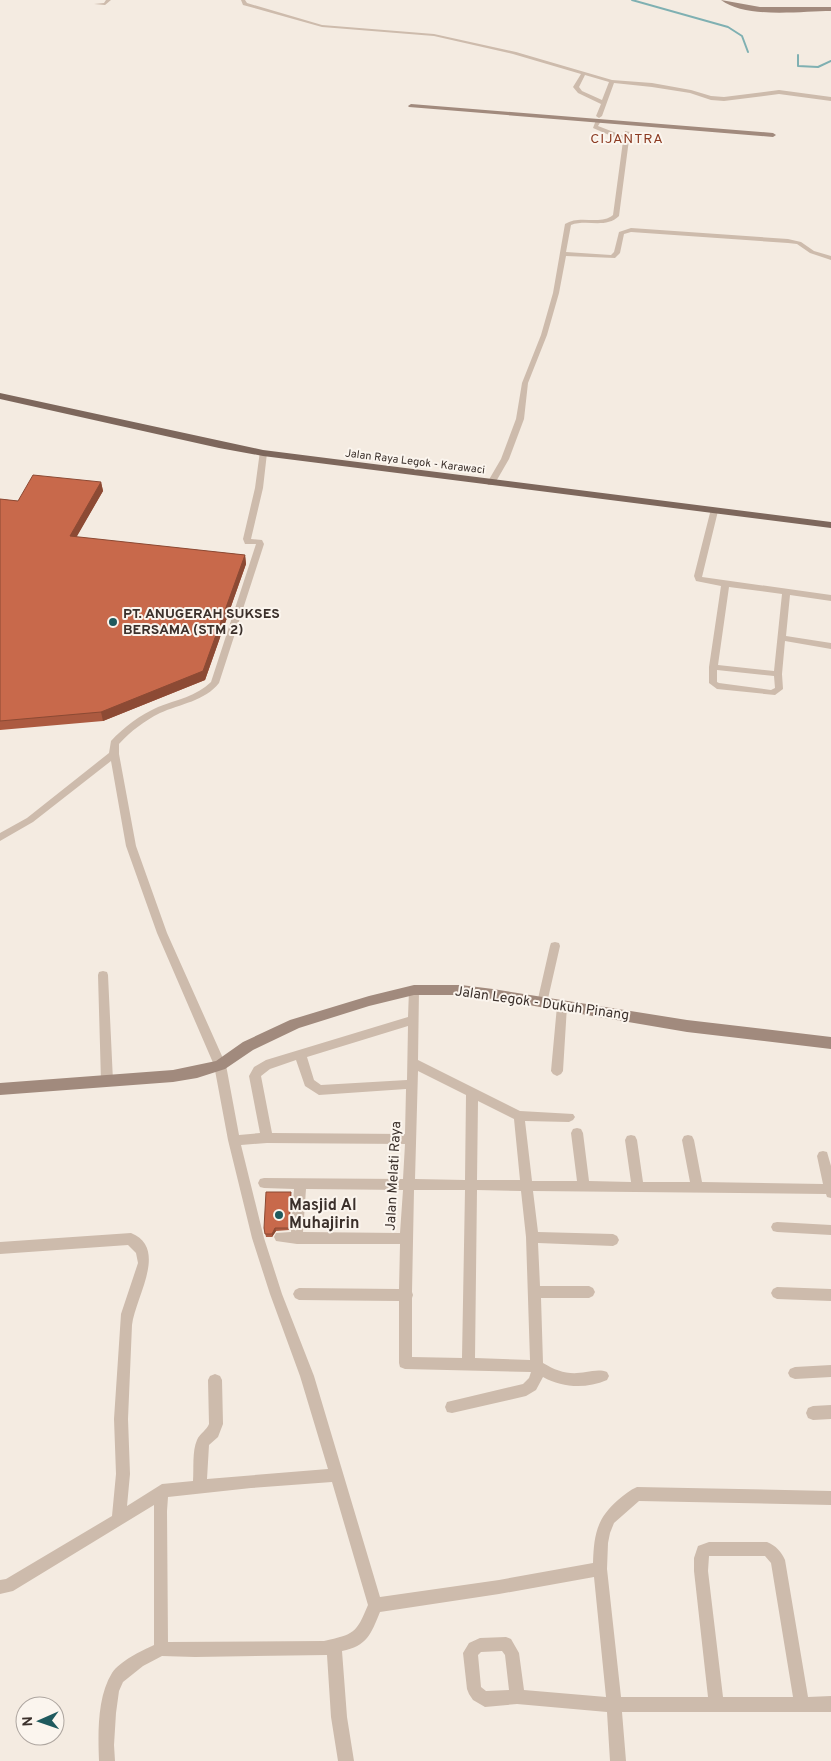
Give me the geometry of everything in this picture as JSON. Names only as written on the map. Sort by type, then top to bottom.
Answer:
[{"type":"main road","name":"Jalan Raya Legok - Karawaci","points":[[0,396],[219,446],[263,453],[831,525]]},
{"type":"street","points":[[96,4],[105,4],[109,0]]},
{"type":"street","points":[[243,0],[242,2],[245,4],[315,24],[431,34],[514,53],[612,81],[652,85],[718,99],[779,92],[831,99]]},
{"type":"street","points":[[724,0],[735,5],[774,10],[831,9]]},
{"type":"street","points":[[583,74],[576,87],[580,92],[604,103]]},
{"type":"street","points":[[612,81],[595,127],[602,132],[622,136],[626,140]]},
{"type":"street","points":[[413,104],[774,133]]},
{"type":"street","points":[[491,483],[505,459],[520,419],[525,383],[556,293],[568,224],[608,221],[616,216],[627,132]]},
{"type":"street","points":[[562,254],[613,257],[617,253],[621,233],[631,230],[788,240],[798,243],[812,252],[831,258]]},
{"type":"street","points":[[107,1761],[108,1712],[112,1690],[118,1677],[138,1661],[161,1649],[324,1648],[334,1646],[359,1637],[366,1628],[375,1605],[307,1376],[276,1294],[258,1238],[234,1140],[220,1065],[162,933],[134,854],[114,754],[114,743],[136,724],[153,713],[201,694],[216,683],[260,544],[247,539],[260,488],[263,453]]},
{"type":"street","points":[[714,510],[698,576],[699,579],[831,598]]},
{"type":"street","points":[[725,584],[712,681],[714,685],[772,693],[779,689],[778,674],[786,592]]},
{"type":"street","points":[[782,638],[831,646]]},
{"type":"street","points":[[713,667],[778,674]]},
{"type":"street","points":[[0,837],[30,820],[114,754]]},
{"type":"street","points":[[542,1003],[555,946]]},
{"type":"street","points":[[104,975],[107,1081]]},
{"type":"street","name":"Jalan Legok - Dukuh Pinang","points":[[0,1089],[173,1076],[197,1072],[220,1065],[248,1046],[295,1024],[326,1013],[414,990],[462,990],[687,1026],[831,1043]]},
{"type":"street","name":"Jalan Melati Raya","points":[[414,990],[411,1139],[406,1239],[405,1363],[468,1363]]},
{"type":"street","points":[[556,1070],[562,1006]]},
{"type":"street","points":[[266,1138],[256,1073],[266,1065],[413,1020]]},
{"type":"street","points":[[300,1054],[309,1083],[319,1090],[412,1084]]},
{"type":"street","points":[[413,1063],[519,1116],[569,1117]]},
{"type":"street","points":[[472,1093],[468,1363],[537,1366],[553,1377],[568,1381],[602,1376]]},
{"type":"street","points":[[452,1407],[526,1390],[536,1380],[538,1374],[532,1238],[519,1116]]},
{"type":"street","points":[[577,1133],[584,1186]]},
{"type":"street","points":[[234,1140],[266,1138],[411,1139]]},
{"type":"street","points":[[631,1140],[638,1187]]},
{"type":"street","points":[[688,1140],[697,1187]]},
{"type":"street","points":[[823,1156],[831,1193]]},
{"type":"street","points":[[264,1183],[830,1189]]},
{"type":"street","points":[[297,1238],[300,1184]]},
{"type":"street","points":[[777,1227],[831,1230]]},
{"type":"street","points":[[280,1237],[406,1239]]},
{"type":"street","points":[[532,1238],[613,1240]]},
{"type":"street","points":[[0,1248],[131,1239],[142,1250],[144,1263],[126,1325],[121,1420],[123,1474],[120,1519]]},
{"type":"street","points":[[535,1292],[589,1292]]},
{"type":"street","points":[[777,1293],[831,1295]]},
{"type":"street","points":[[299,1294],[406,1295]]},
{"type":"street","points":[[795,1373],[831,1371]]},
{"type":"street","points":[[200,1487],[202,1443],[204,1438],[214,1432],[216,1424],[215,1380]]},
{"type":"street","points":[[814,1413],[831,1412]]},
{"type":"street","points":[[0,1587],[8,1586],[120,1519],[162,1491],[336,1475]]},
{"type":"street","points":[[161,1649],[160,1511],[162,1491]]},
{"type":"street","points":[[618,1761],[600,1569],[602,1530],[612,1512],[637,1494],[831,1498]]},
{"type":"street","points":[[716,1705],[701,1571],[703,1551],[709,1549],[767,1549],[778,1560],[802,1705]]},
{"type":"street","points":[[375,1605],[499,1587],[600,1569]]},
{"type":"street","points":[[334,1646],[339,1717],[346,1761]]},
{"type":"street","points":[[517,1697],[614,1705],[831,1704]]},
{"type":"building","name":"PT. ANUGERAH SUKSES BERSAMA (STM 2)","points":[[33,475],[101,482],[70,536],[245,555],[203,671],[101,712],[0,721],[0,499],[18,501]]},
{"type":"building","name":"Masjid Al Muhajirin","points":[[266,1192],[291,1192],[289,1228],[275,1228],[272,1234],[265,1234]]},
{"type":"waterway","points":[[632,0],[728,27],[742,36],[748,52]]},
{"type":"waterway","points":[[798,55],[798,66],[818,67],[831,61]]},
{"type":"place","name":"PT. ANUGERAH SUKSES BERSAMA (STM 2)","points":[[113,622]]},
{"type":"place","name":"Masjid Al Muhajirin","points":[[279,1215]]},
{"type":"district","name":"CIJANTRA","points":[[627,139]]}]
